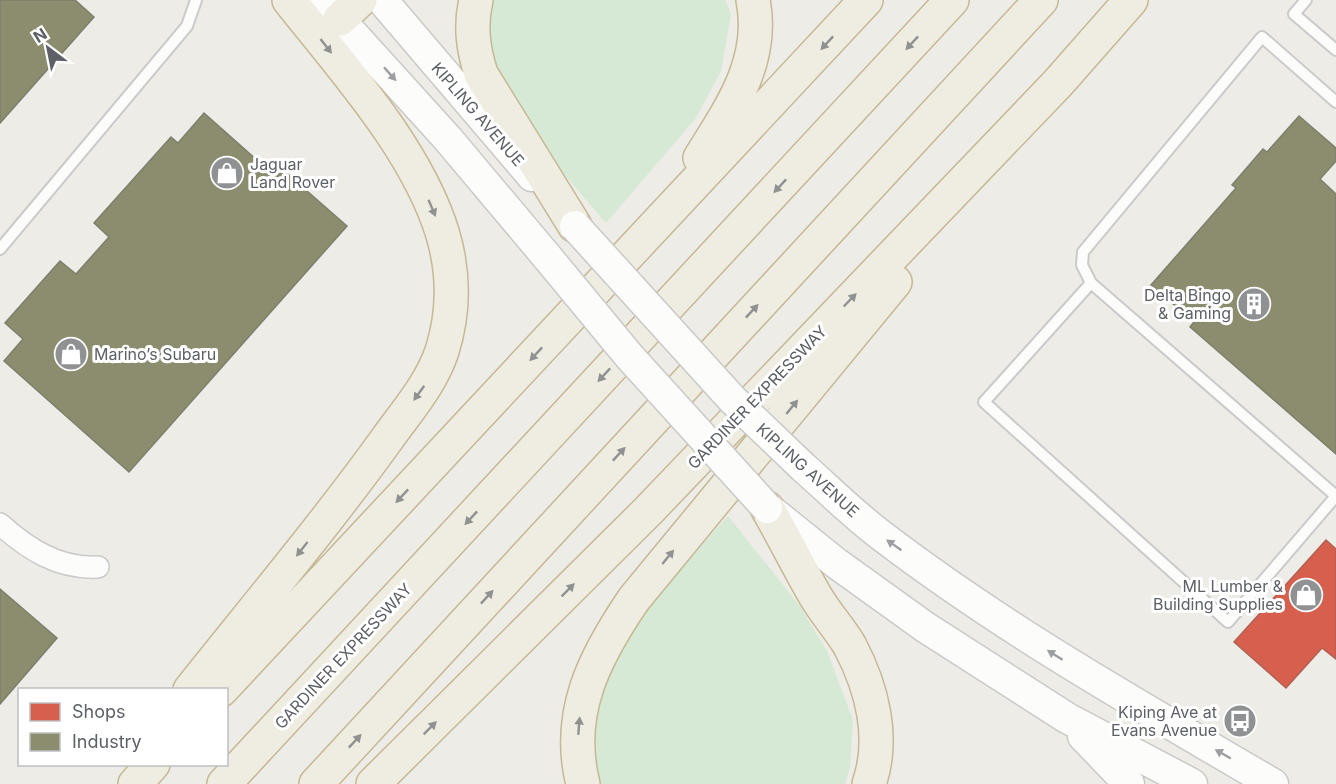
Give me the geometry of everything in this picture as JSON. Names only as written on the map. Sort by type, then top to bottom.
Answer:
[{"type":"highway","points":[[192,688],[367,466],[429,380],[442,352],[450,318],[452,293],[449,265],[443,235],[429,201],[392,135],[358,87],[289,0]]},
{"type":"highway","points":[[476,0],[472,31],[474,52],[481,74],[575,225]]},
{"type":"highway","points":[[658,224],[737,98],[748,74],[755,45],[757,20],[753,0]]},
{"type":"highway","points":[[223,688],[866,0]]},
{"type":"highway","name":"GARDINER EXPRESSWAY","points":[[224,784],[952,0]]},
{"type":"highway","points":[[316,784],[1041,0]]},
{"type":"highway","name":"GARDINER EXPRESSWAY","points":[[373,784],[648,511],[1058,83],[1131,0]]},
{"type":"highway","points":[[583,784],[577,759],[582,703],[592,668],[612,631],[634,599],[1058,83]]},
{"type":"highway","points":[[767,508],[816,598],[849,646],[864,678],[874,712],[878,746],[869,784]]},
{"type":"highway","points":[[120,784],[134,766]]},
{"type":"highway","points":[[135,784],[152,766]]},
{"type":"main road","name":"KIPLING AVENUE","points":[[382,0],[575,225],[732,399],[803,467],[880,535],[1050,652],[1273,784]]},
{"type":"main road","points":[[341,6],[448,139],[629,356],[767,508],[836,563],[924,627],[1067,718],[1192,784]]},
{"type":"main road","points":[[1067,718],[1129,784]]},
{"type":"street","points":[[0,524],[25,547],[70,564],[98,567]]},
{"type":"lane","points":[[0,249],[187,26],[196,0]]},
{"type":"lane","points":[[1306,0],[1294,14],[1336,50]]},
{"type":"lane","points":[[1090,283],[984,402],[1228,622],[1336,496],[1090,283],[1082,265],[1083,252],[1262,37],[1336,102]]},
{"type":"green space","points":[[486,0],[725,0],[731,14],[721,71],[696,118],[606,223],[551,159],[487,54]]},
{"type":"green space","points":[[728,516],[799,605],[827,651],[853,720],[850,768],[845,784],[597,784],[591,718],[608,662],[635,619]]},
{"type":"building: Shops","name":"ML Lumber & Building Supplies","points":[[1326,540],[1336,549],[1336,659],[1322,648],[1286,688],[1234,642]]},
{"type":"building: Industry","points":[[0,0],[75,0],[94,17],[0,123]]},
{"type":"building: Industry","points":[[204,113],[276,177],[283,170],[347,226],[129,472],[4,361],[23,339],[5,323],[60,261],[76,274],[109,237],[94,223],[171,137],[178,143]]},
{"type":"building: Industry","name":"Delta Bingo & Gaming","points":[[1299,116],[1336,148],[1336,161],[1320,179],[1336,194],[1336,454],[1190,327],[1194,322],[1151,285],[1236,188],[1232,185],[1263,149],[1267,152]]},
{"type":"building: Industry","points":[[0,589],[57,638],[0,704]]},
{"type":"place","name":"Jaguar Land Rover","points":[[227,173]]},
{"type":"place","name":"Delta Bingo & Gaming","points":[[1254,304]]},
{"type":"place","name":"Marino’s Subaru","points":[[71,354]]},
{"type":"place","name":"ML Lumber & Building Supplies","points":[[1306,595]]},
{"type":"place","name":"Kiping Ave at Evans Avenue","points":[[1240,721]]}]
